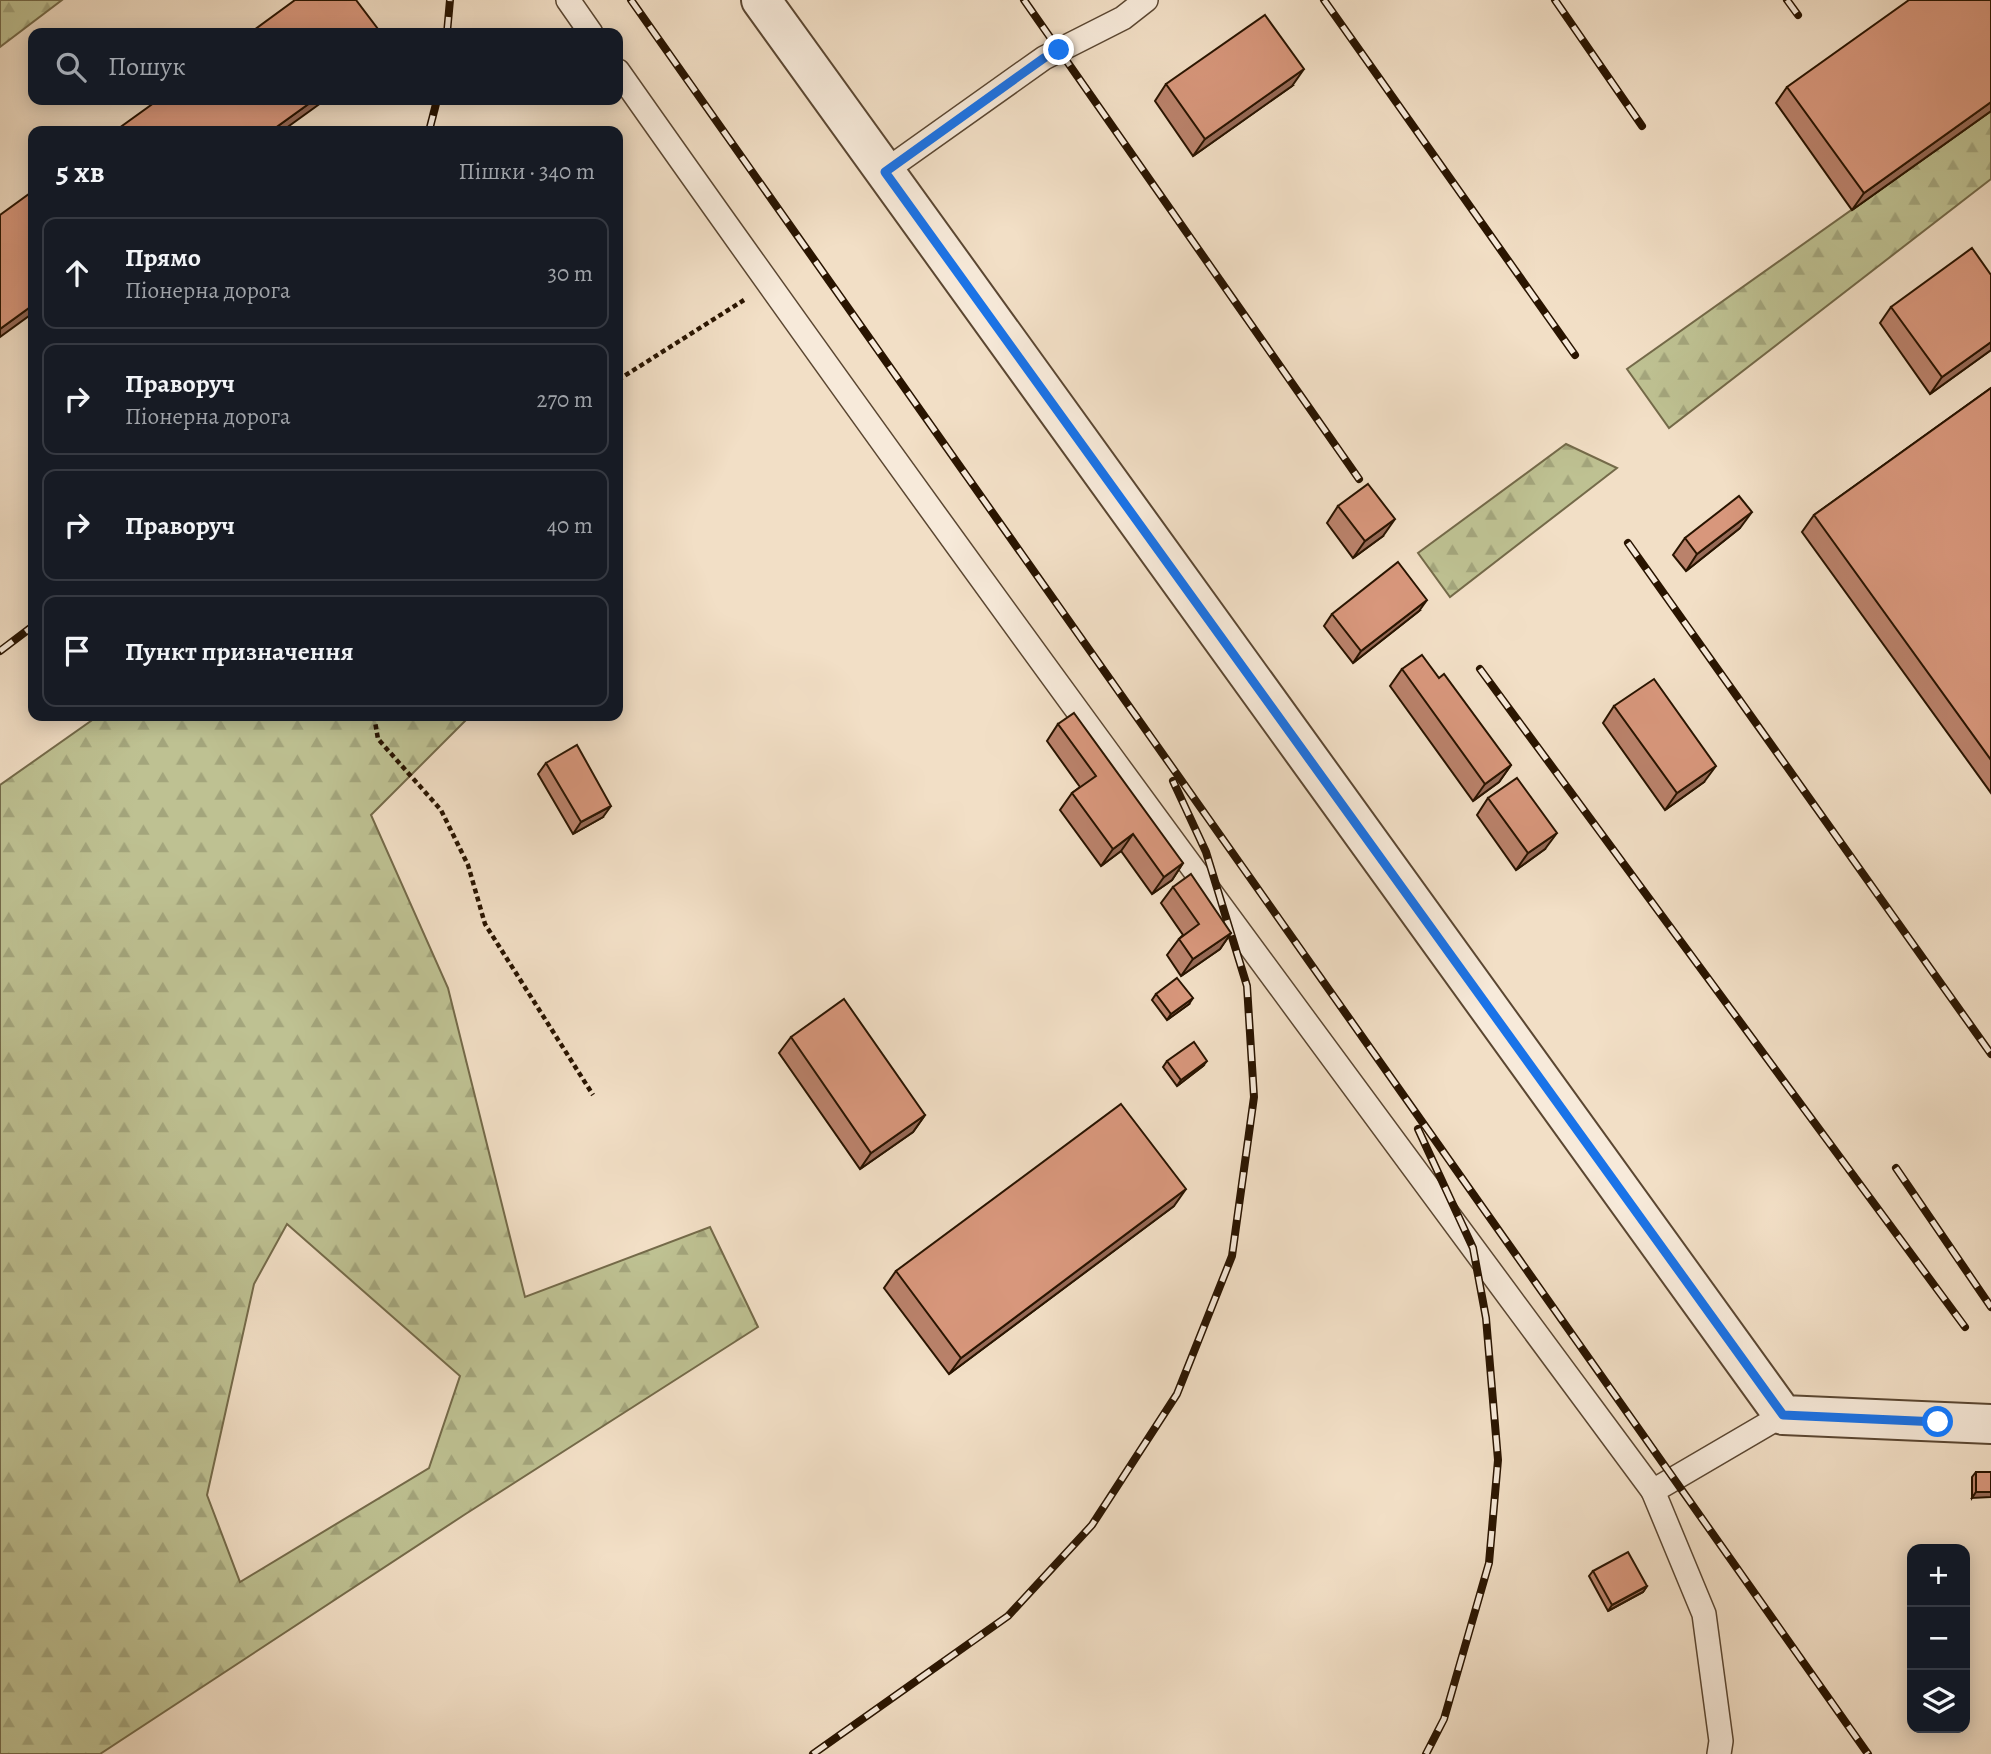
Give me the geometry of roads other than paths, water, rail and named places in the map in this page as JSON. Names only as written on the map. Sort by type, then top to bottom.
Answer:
[{"type":"street","points":[[761,0],[1783,1415],[1991,1424]]},
{"type":"lane","points":[[568,0],[588,28]]},
{"type":"lane","points":[[885,172],[1044,58],[1122,18],[1146,0]]},
{"type":"lane","points":[[623,78],[768,285],[1252,949],[1653,1491],[1704,1614],[1721,1741],[1719,1754]]},
{"type":"lane","points":[[1653,1491],[1783,1415]]},
{"type":"railway","points":[[447,28],[450,0]]},
{"type":"railway","points":[[631,0],[1868,1754]]},
{"type":"railway","points":[[1024,0],[1359,479]]},
{"type":"railway","points":[[1324,0],[1575,355]]},
{"type":"railway","points":[[1555,0],[1642,126]]},
{"type":"railway","points":[[1787,0],[1798,15]]},
{"type":"railway","points":[[430,126],[436,105]]},
{"type":"railway","points":[[1628,543],[1991,1054]]},
{"type":"railway","points":[[0,651],[28,630]]},
{"type":"railway","points":[[1480,669],[1965,1327]]},
{"type":"railway","points":[[813,1754],[1008,1616],[1092,1525],[1177,1394],[1232,1256],[1254,1097],[1247,986],[1206,852],[1173,781]]},
{"type":"railway","points":[[1418,1129],[1473,1248],[1486,1318],[1498,1460],[1489,1563],[1444,1719],[1426,1754]]},
{"type":"railway","points":[[1896,1168],[1991,1307]]}]
